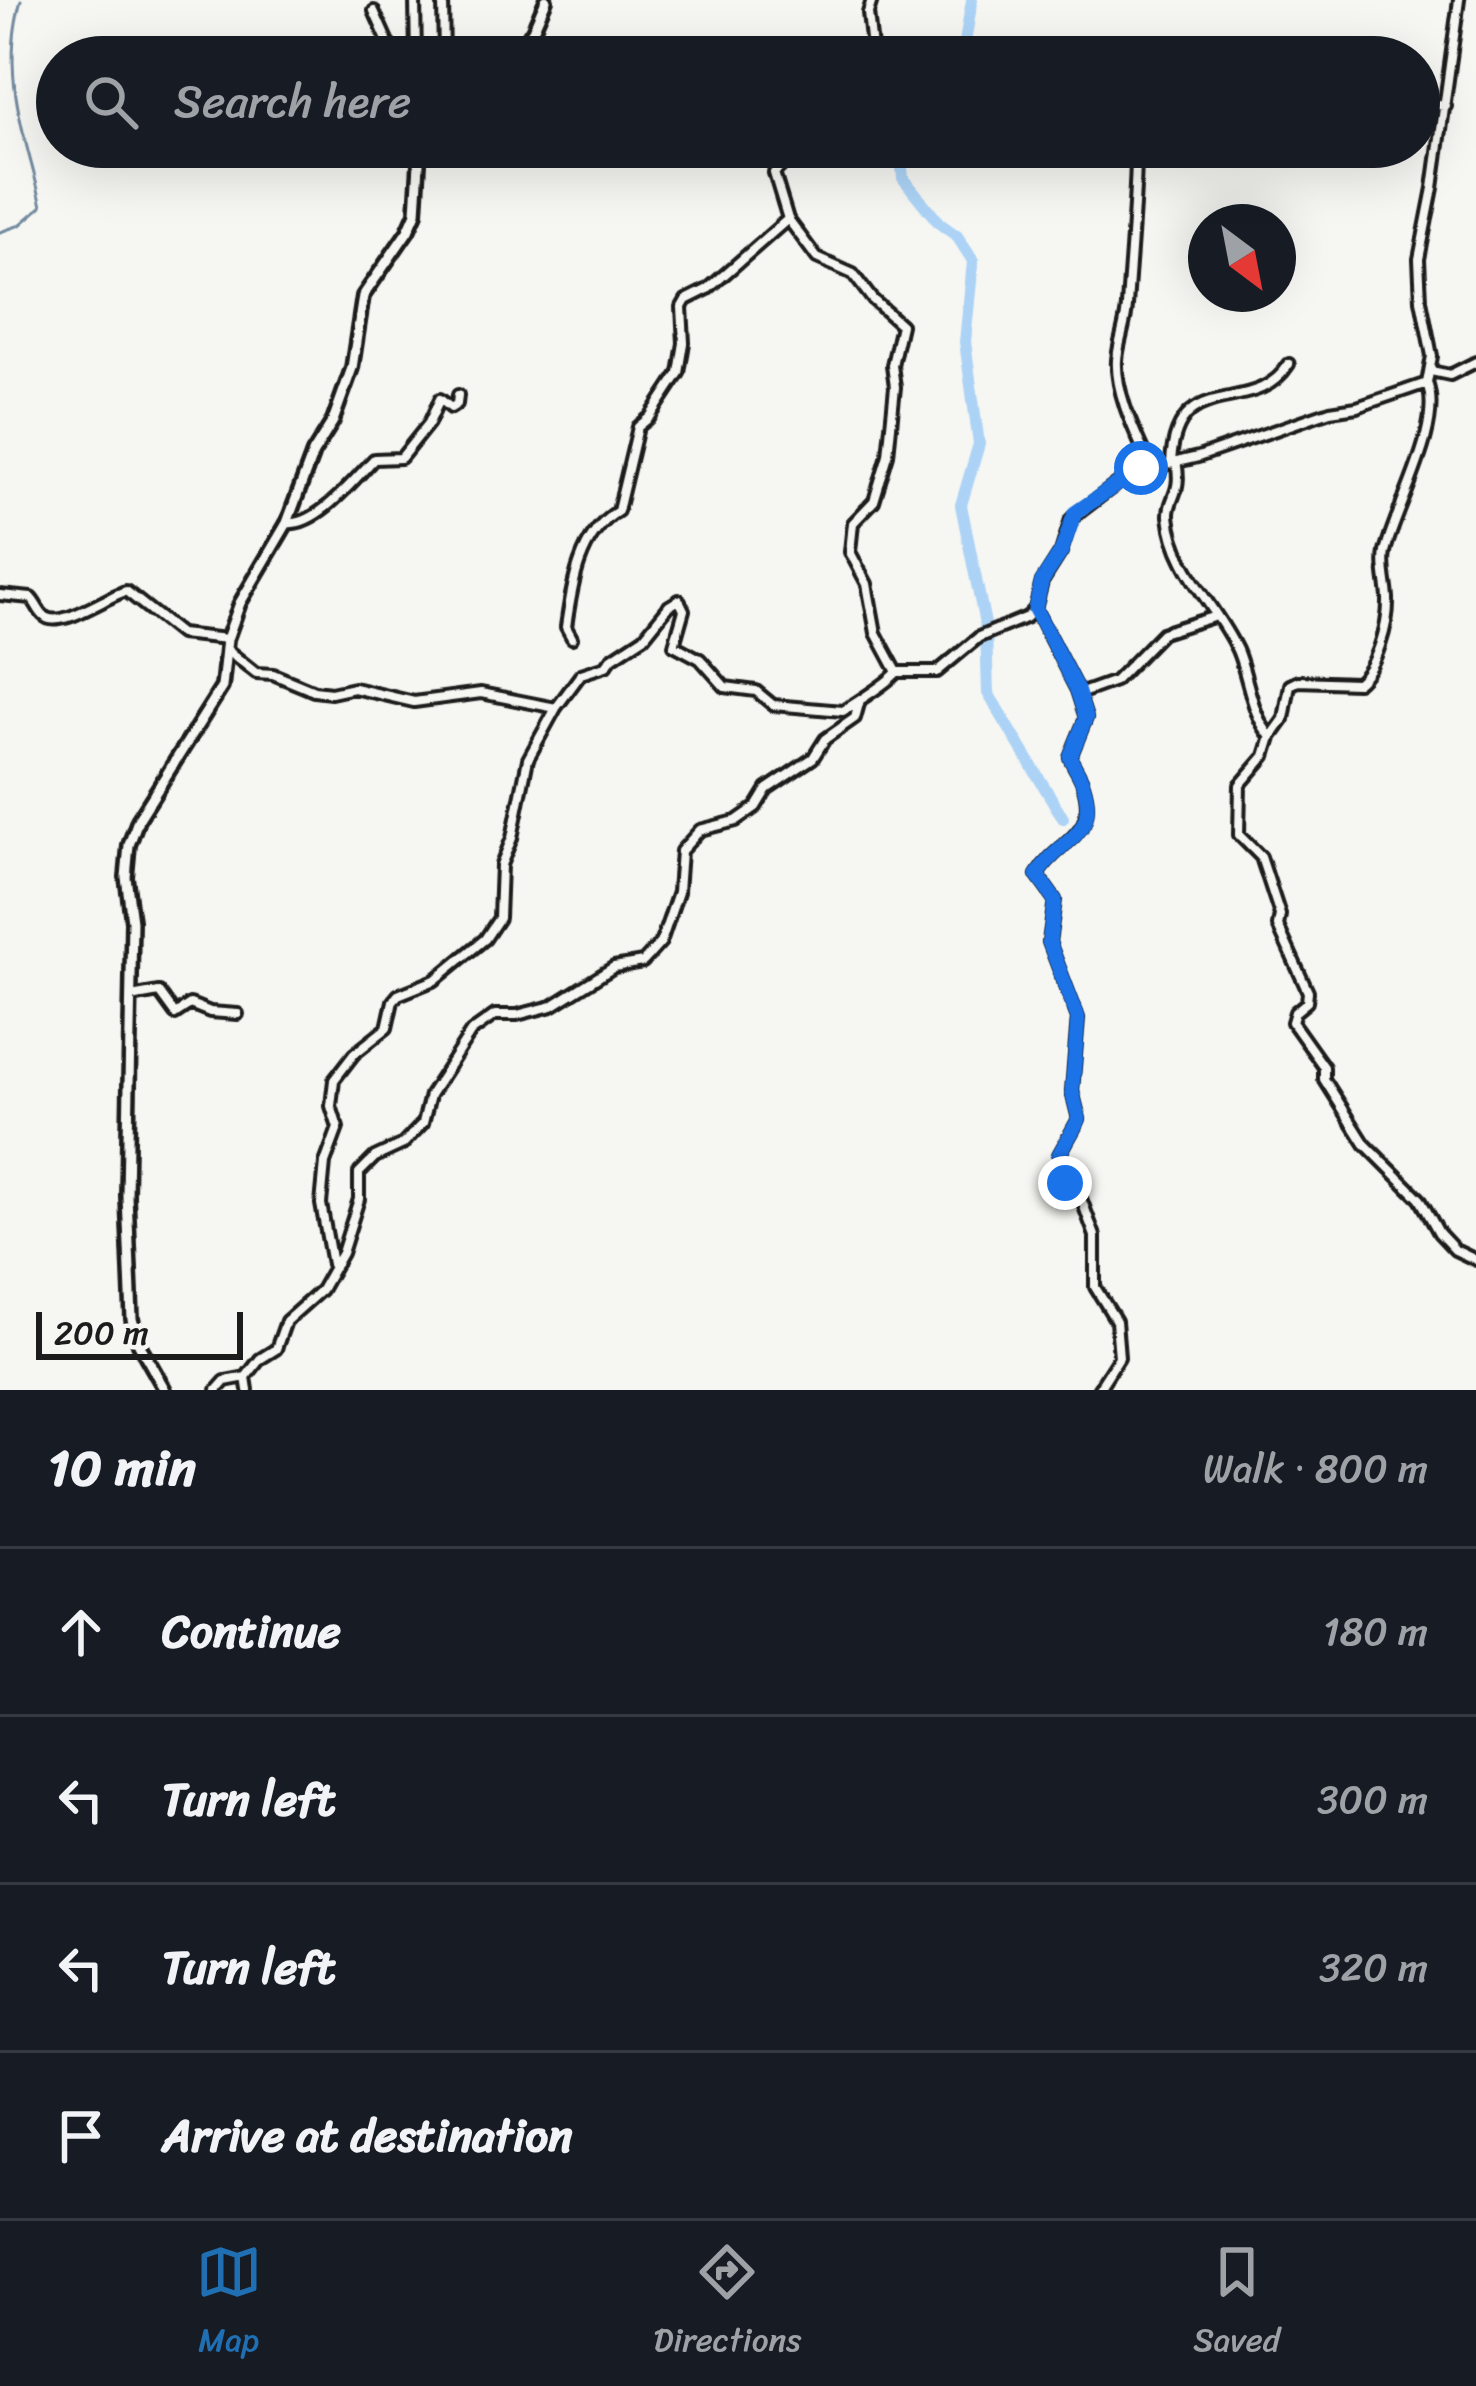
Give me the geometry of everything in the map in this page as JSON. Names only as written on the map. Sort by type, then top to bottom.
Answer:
[{"type":"street","points":[[414,36],[415,0]]},
{"type":"street","points":[[443,0],[444,36]]},
{"type":"street","points":[[529,36],[546,0]]},
{"type":"street","points":[[871,36],[872,0]]},
{"type":"street","points":[[1440,140],[1459,0]]},
{"type":"street","points":[[374,11],[385,36]]},
{"type":"street","points":[[1440,105],[1446,106]]},
{"type":"street","points":[[165,1390],[133,1330],[128,1196],[129,845],[138,820],[222,687],[227,644],[240,604],[286,523],[313,453],[333,421],[352,368],[363,296],[416,213],[419,168]]},
{"type":"street","points":[[778,168],[774,172],[788,220],[817,258],[853,274],[901,326],[892,365],[895,387],[889,455],[874,501],[853,523],[850,552],[867,584],[876,633],[897,672]]},
{"type":"street","points":[[1136,168],[1124,338],[1117,361],[1126,404],[1150,466]]},
{"type":"street","points":[[1435,168],[1419,259],[1432,356],[1426,383],[1431,402],[1420,461],[1409,477],[1385,553],[1388,605],[1372,658],[1357,683],[1298,681],[1290,685],[1286,715],[1265,756],[1240,784],[1239,835],[1261,857],[1280,915],[1278,926],[1308,992],[1307,1002],[1294,1012],[1292,1022],[1324,1067],[1324,1079],[1365,1144],[1420,1199],[1449,1244],[1476,1260]]},
{"type":"street","points":[[572,638],[566,627],[584,548],[604,519],[618,511],[638,427],[679,374],[686,299],[708,289],[788,220]]},
{"type":"street","points":[[1431,371],[1450,374],[1476,362]]},
{"type":"street","points":[[1271,737],[1253,703],[1239,654],[1189,573],[1169,513],[1179,488],[1173,462],[1174,429],[1188,411],[1255,389],[1289,364]]},
{"type":"street","points":[[897,672],[937,672],[979,637],[1027,617],[1035,609],[1042,581],[1061,552],[1075,513],[1122,478],[1426,383]]},
{"type":"street","points":[[286,523],[300,523],[334,501],[374,459],[401,458],[429,423],[440,400],[451,408],[458,395]]},
{"type":"street","points":[[0,595],[32,598],[44,618],[51,620],[126,591],[180,634],[227,644],[256,674],[274,674],[314,691],[354,688],[414,702],[481,693],[556,708]]},
{"type":"street","points":[[332,1264],[321,1204],[325,1163],[338,1129],[331,1106],[334,1080],[354,1054],[388,1028],[398,995],[435,980],[491,931],[499,918],[502,865],[528,759],[581,674],[606,666],[644,637],[679,600],[684,610],[674,645],[692,652],[725,687],[756,691],[773,705],[843,711],[897,672]]},
{"type":"street","points":[[1035,609],[1079,694],[1085,725],[1070,757],[1082,778],[1088,816],[1080,832],[1037,875],[1055,900],[1049,942],[1078,1026],[1072,1091],[1079,1119],[1059,1155],[1065,1183],[1079,1193],[1095,1236],[1095,1287],[1116,1321],[1119,1357],[1098,1390]]},
{"type":"street","points":[[1079,694],[1115,681],[1162,633],[1216,616]]},
{"type":"street","points":[[217,1390],[224,1382],[246,1377],[276,1348],[286,1321],[321,1290],[342,1252],[355,1214],[359,1173],[374,1156],[403,1144],[423,1123],[430,1095],[471,1032],[495,1016],[552,1006],[614,967],[643,962],[661,942],[678,892],[682,851],[700,830],[736,820],[756,807],[767,789],[813,758],[825,739],[855,718],[860,699]]},
{"type":"street","points":[[131,997],[159,992],[175,1014],[190,1004],[210,1012],[238,1014]]},
{"type":"street","points":[[246,1377],[248,1390]]},
{"type":"waterway","points":[[0,232],[20,225],[42,206],[14,79],[21,0]]},
{"type":"waterway","points":[[966,36],[972,0]]},
{"type":"waterway","points":[[902,168],[903,178],[939,223],[957,236],[973,261],[965,342],[979,444],[961,505],[986,629],[988,693],[1063,818]]},
{"type":"route","points":[[1065,1183],[1059,1155],[1079,1119],[1072,1091],[1078,1026],[1049,942],[1055,900],[1037,875],[1080,832],[1088,816],[1082,778],[1070,757],[1086,718],[1077,690],[1035,609],[1042,581],[1061,552],[1071,518],[1141,468]]}]
